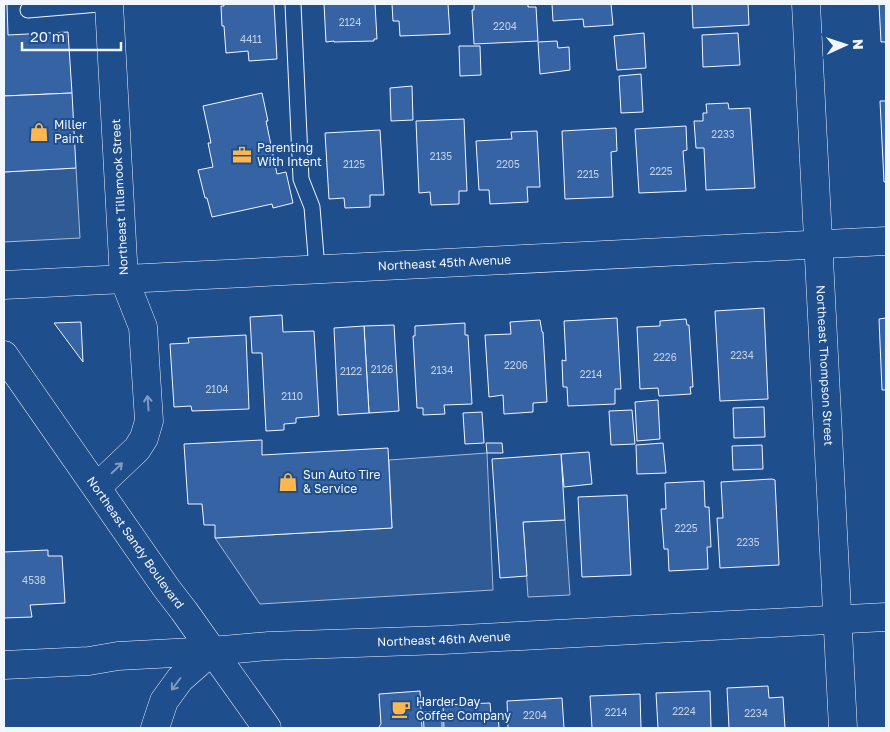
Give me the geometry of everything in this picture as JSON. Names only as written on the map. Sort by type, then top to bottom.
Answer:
[{"type":"street","name":"Northeast Tillamook Street","points":[[97,487],[137,449],[144,438],[149,420],[143,326],[124,279],[109,4]]},
{"type":"street","name":"Northeast Thompson Street","points":[[806,4],[843,728]]},
{"type":"street","name":"Northeast 45th Avenue","points":[[4,285],[886,241]]},
{"type":"street","name":"Northeast Sandy Boulevard","points":[[4,355],[267,728]]},
{"type":"street","name":"Northeast 46th Avenue","points":[[4,665],[89,661],[118,656],[268,646],[443,640],[886,617]]},
{"type":"street","points":[[156,728],[164,701],[180,679],[212,651]]},
{"type":"lane","points":[[28,10],[99,4]]},
{"type":"lane","points":[[293,4],[301,179],[312,207],[317,269]]},
{"type":"shaded area","points":[[76,168],[80,238],[4,242],[4,172]]},
{"type":"shaded area","points":[[487,453],[493,590],[260,604],[215,538],[392,528],[389,460]]},
{"type":"shaded area","points":[[565,520],[570,595],[528,597],[523,522]]},
{"type":"building","points":[[4,4],[7,4],[8,35],[68,32],[72,93],[4,96]]},
{"type":"building","points":[[224,4],[274,4],[277,59],[249,61],[248,51],[226,53],[221,6],[224,6]]},
{"type":"building","points":[[324,4],[375,4],[377,39],[374,39],[374,41],[326,42]]},
{"type":"building","points":[[392,4],[448,4],[450,34],[400,36],[399,21],[393,21]]},
{"type":"building","points":[[474,4],[528,4],[528,7],[536,7],[538,41],[474,44],[472,10],[474,10]]},
{"type":"building","points":[[552,4],[611,4],[613,25],[584,27],[583,19],[553,21]]},
{"type":"building","points":[[692,4],[748,4],[749,25],[693,28]]},
{"type":"building","points":[[879,4],[886,4],[886,42],[881,42]]},
{"type":"building","points":[[644,33],[646,68],[617,70],[614,36]]},
{"type":"building","points":[[738,33],[740,65],[703,67],[702,35]]},
{"type":"building","points":[[557,41],[558,48],[569,47],[570,70],[540,74],[538,42]]},
{"type":"building","points":[[459,46],[480,46],[481,75],[460,76]]},
{"type":"building","points":[[641,74],[643,112],[621,113],[619,76]]},
{"type":"building","points":[[412,86],[413,120],[391,121],[390,88]]},
{"type":"building","name":"Miller Paint","points":[[72,93],[76,168],[4,172],[4,96]]},
{"type":"building","name":"Parenting With Intent","points":[[262,93],[277,174],[286,172],[293,203],[273,208],[272,204],[212,217],[198,170],[213,167],[208,143],[211,143],[203,106]]},
{"type":"building","points":[[880,101],[886,101],[886,182],[884,182]]},
{"type":"building","points":[[728,103],[729,109],[750,108],[755,188],[706,190],[704,148],[696,148],[694,121],[703,121],[703,113],[707,113],[706,104]]},
{"type":"building","points":[[464,119],[467,191],[459,191],[459,204],[431,205],[430,192],[419,193],[416,121]]},
{"type":"building","points":[[686,126],[687,150],[683,151],[686,191],[639,193],[635,129]]},
{"type":"building","points":[[616,128],[617,151],[611,152],[613,197],[565,199],[562,131]]},
{"type":"building","points":[[380,130],[384,195],[370,195],[370,207],[345,208],[344,198],[329,199],[325,133]]},
{"type":"building","points":[[537,131],[540,187],[527,187],[528,202],[490,204],[489,190],[479,190],[476,141],[512,139],[511,132]]},
{"type":"building","points":[[764,308],[768,399],[720,401],[715,311]]},
{"type":"building","points":[[282,315],[283,332],[314,331],[319,416],[296,418],[296,423],[284,424],[284,430],[266,431],[262,353],[252,353],[250,317]]},
{"type":"building","points":[[617,318],[621,389],[615,389],[615,404],[568,406],[567,387],[563,387],[562,360],[566,361],[564,321]]},
{"type":"building","points":[[886,318],[886,390],[882,390],[879,319]]},
{"type":"building","points":[[686,319],[687,325],[689,325],[693,387],[690,387],[691,394],[659,396],[658,388],[640,389],[637,327],[660,326],[660,321]]},
{"type":"building","points":[[540,320],[543,332],[547,402],[533,403],[533,412],[504,414],[503,395],[489,397],[485,335],[511,334],[510,322]]},
{"type":"building","points":[[81,322],[83,362],[54,323]]},
{"type":"building","points":[[465,323],[465,335],[468,335],[472,404],[444,405],[445,414],[423,415],[423,408],[417,408],[413,336],[415,336],[415,326]]},
{"type":"building","points":[[394,325],[399,411],[369,413],[364,326]]},
{"type":"building","points":[[364,326],[369,413],[338,415],[334,328]]},
{"type":"building","points":[[246,335],[249,409],[192,411],[191,406],[174,407],[170,344],[189,343],[188,338]]},
{"type":"building","points":[[658,400],[660,439],[637,441],[635,402]]},
{"type":"building","points":[[764,407],[765,437],[734,438],[733,408]]},
{"type":"building","points":[[632,410],[635,444],[611,445],[609,411]]},
{"type":"building","points":[[482,412],[484,443],[465,444],[463,413]]},
{"type":"building","name":"Sun Auto Tire & Service","points":[[262,440],[262,455],[388,448],[392,528],[215,538],[215,525],[204,525],[202,504],[188,504],[184,444]]},
{"type":"building","points":[[486,443],[502,443],[503,453],[487,453]]},
{"type":"building","points":[[663,443],[666,473],[637,474],[636,445]]},
{"type":"building","points":[[762,445],[763,469],[733,470],[732,446]]},
{"type":"building","points":[[589,452],[592,484],[564,487],[561,454]]},
{"type":"building","points":[[561,454],[565,520],[523,522],[527,576],[500,578],[492,459]]},
{"type":"building","points":[[775,480],[779,565],[720,568],[717,518],[723,518],[721,482]]},
{"type":"building","points":[[704,481],[705,507],[709,507],[711,547],[707,547],[708,569],[669,571],[668,549],[664,549],[661,509],[666,509],[665,483]]},
{"type":"building","points":[[627,495],[631,575],[582,577],[578,497]]},
{"type":"building","points":[[48,550],[48,556],[62,556],[65,603],[30,605],[32,617],[4,618],[4,552]]},
{"type":"building","points":[[768,686],[769,698],[783,697],[785,728],[729,728],[727,688]]},
{"type":"building","name":"Harder Day Coffee Company","points":[[420,691],[422,728],[378,728],[381,724],[379,694]]},
{"type":"building","points":[[710,691],[711,728],[658,728],[656,693]]},
{"type":"building","points":[[640,694],[641,728],[592,728],[590,696]]},
{"type":"building","points":[[562,698],[564,728],[508,728],[507,701]]},
{"type":"building","points":[[490,703],[491,714],[498,714],[499,728],[444,728],[443,705]]},
{"type":"building","points":[[442,711],[442,728],[424,728],[423,712]]},
{"type":"place","name":"Miller Paint","points":[[39,132]]},
{"type":"place","name":"Parenting With Intent","points":[[242,155]]},
{"type":"place","name":"Sun Auto Tire & Service","points":[[288,482]]},
{"type":"place","name":"Harder Day Coffee Company","points":[[401,709]]}]
